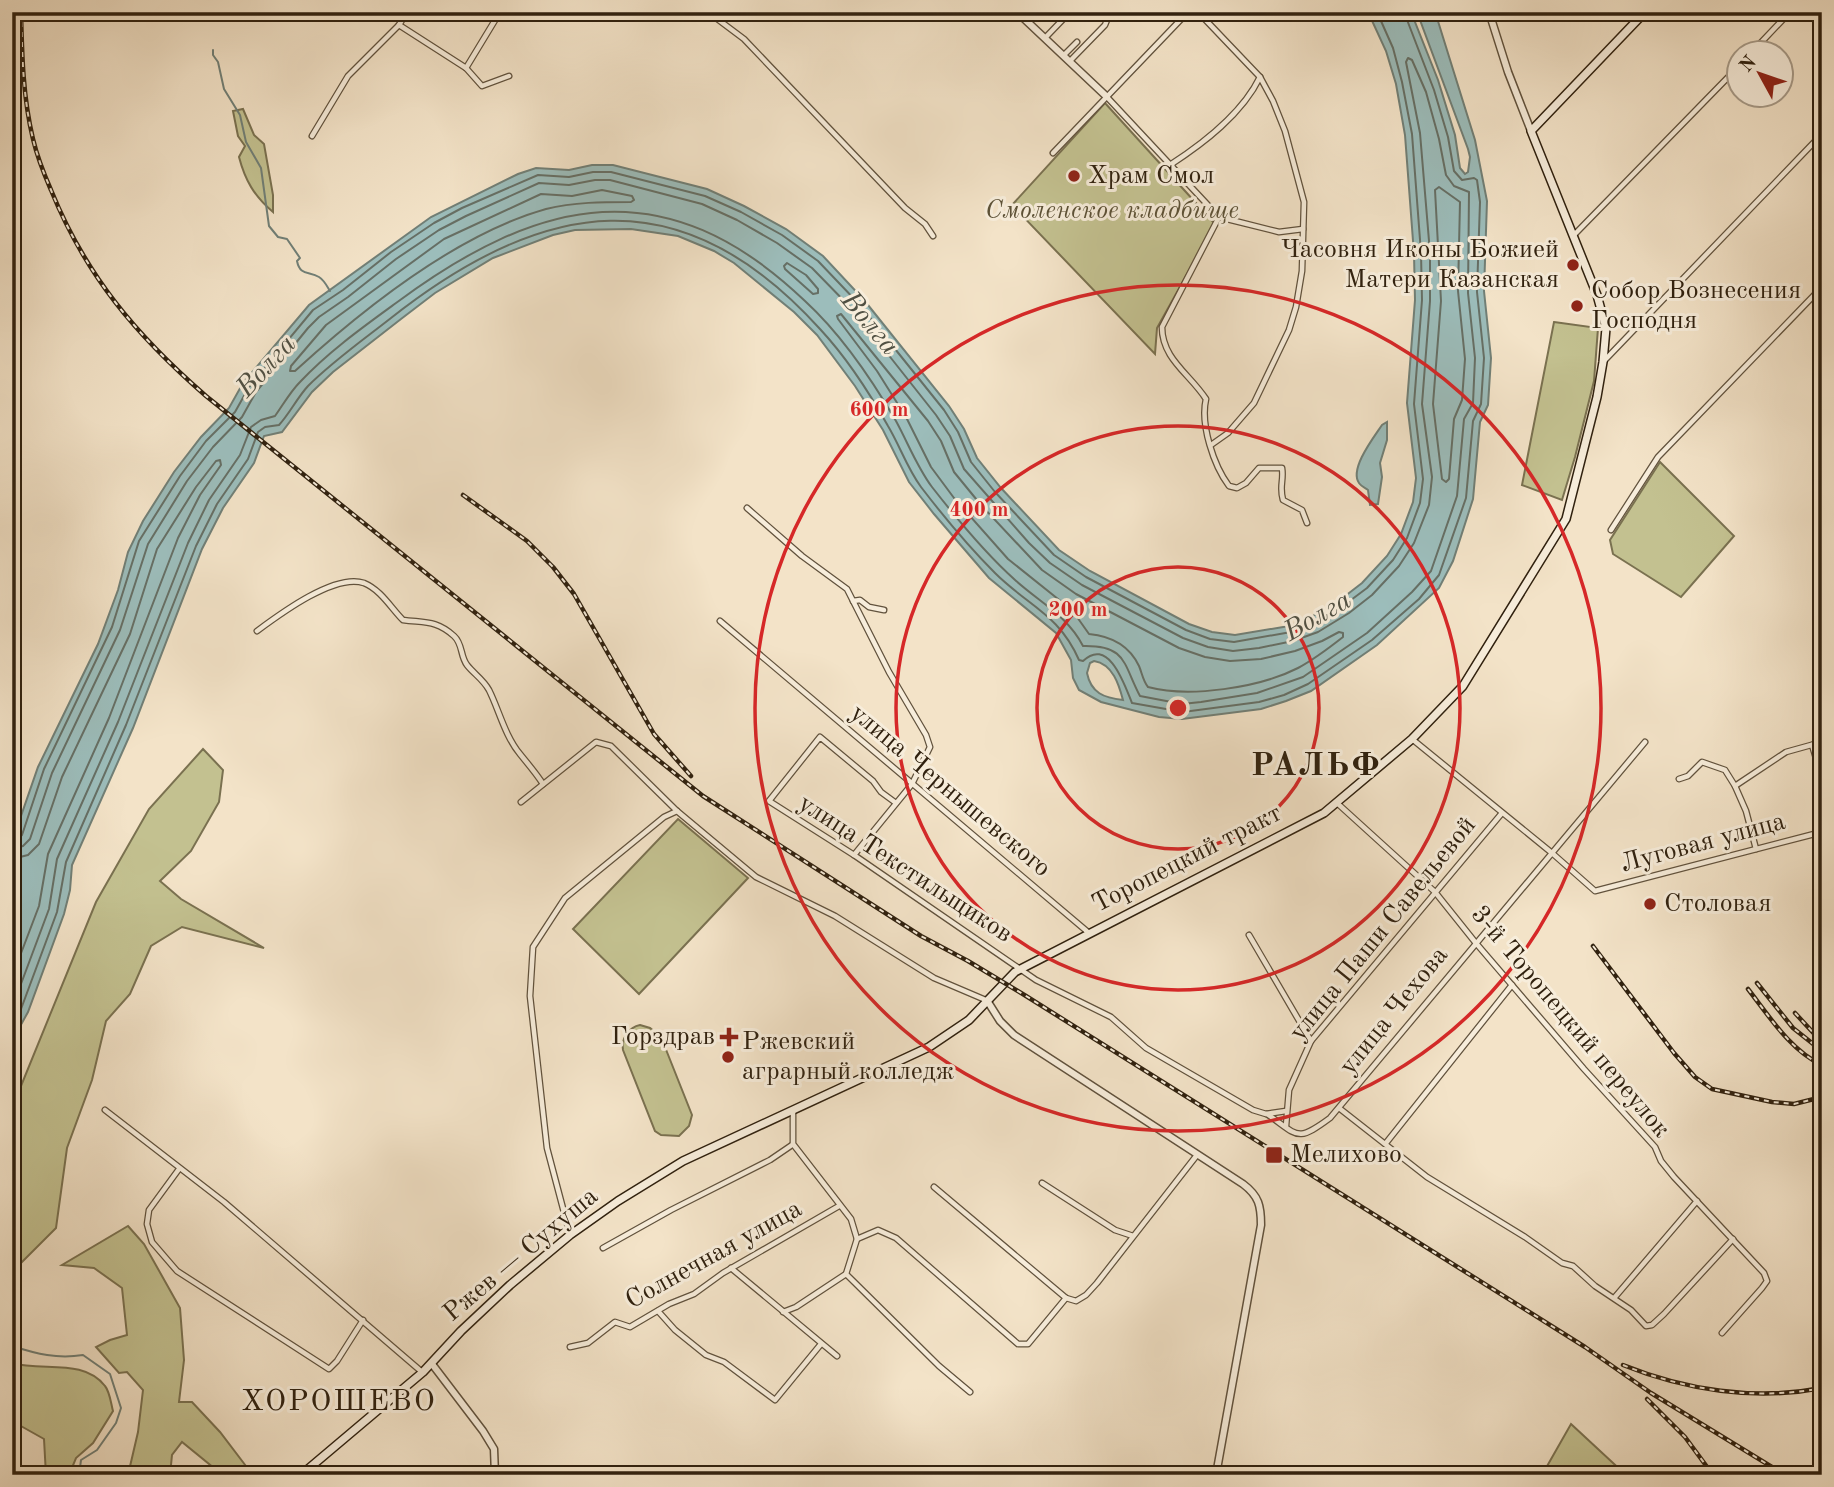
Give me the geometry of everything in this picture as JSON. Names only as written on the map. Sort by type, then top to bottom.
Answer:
[{"type":"main road","points":[[1531,131],[1645,12]]},
{"type":"main road","name":"Торопецкий тракт","points":[[988,1002],[1004,983],[1021,969],[1312,819],[1337,803],[1412,739],[1463,685],[1566,519],[1597,397],[1603,362],[1606,328],[1597,295],[1531,131]]},
{"type":"main road","points":[[793,1110],[929,1046],[969,1020],[988,1002]]},
{"type":"main road","name":"Ржев — Сухуша","points":[[301,1475],[432,1364],[485,1307],[570,1235],[618,1200],[683,1161],[793,1110]]},
{"type":"street","points":[[312,136],[348,76],[399,24],[407,12]]},
{"type":"street","points":[[466,68],[500,12]]},
{"type":"street","points":[[708,12],[744,39],[905,208],[925,224],[933,236]]},
{"type":"street","points":[[1017,12],[1106,96],[1219,217],[1279,232],[1303,229]]},
{"type":"street","points":[[1045,38],[1070,12]]},
{"type":"street","points":[[1070,61],[1105,25],[1107,20],[1101,12]]},
{"type":"street","points":[[1053,153],[1188,12]]},
{"type":"street","points":[[1198,12],[1260,77],[1285,131],[1304,202],[1302,271],[1289,330],[1254,403],[1228,433],[1211,445]]},
{"type":"street","points":[[1765,38],[1790,12]]},
{"type":"street","points":[[1489,13],[1531,131]]},
{"type":"street","points":[[399,24],[466,68],[482,86],[509,76]]},
{"type":"street","points":[[1064,55],[1077,42]]},
{"type":"street","points":[[1170,166],[1196,149],[1224,123],[1253,91],[1260,77]]},
{"type":"street","points":[[1574,235],[1726,79]]},
{"type":"street","points":[[1603,362],[1822,134]]},
{"type":"street","points":[[1219,217],[1162,327],[1162,340],[1167,353],[1197,384],[1206,399],[1202,413],[1217,470],[1229,486],[1237,488],[1246,483],[1259,468],[1282,468],[1279,488],[1283,500],[1302,510],[1307,523]]},
{"type":"street","points":[[1611,530],[1658,457],[1822,287]]},
{"type":"street","points":[[747,508],[802,556],[847,589],[930,747],[912,784],[854,856]]},
{"type":"street","points":[[257,631],[333,585],[348,581],[363,583],[377,592],[403,620],[426,621],[456,638],[467,665],[488,688],[520,754],[543,784]]},
{"type":"street","points":[[853,601],[860,600],[869,607],[884,610]]},
{"type":"street","name":"улица Чернышевского","points":[[720,621],[1090,933]]},
{"type":"street","name":"улица Текстильщиков","points":[[896,803],[820,737],[769,801],[1021,969]]},
{"type":"street","points":[[1412,739],[1552,853]]},
{"type":"street","points":[[522,802],[596,742],[611,746],[677,811],[756,877],[835,916],[934,978],[982,997],[1014,1035],[1254,1192],[1260,1204],[1261,1225],[1216,1475]]},
{"type":"street","name":"улица Чехова","points":[[1286,1127],[1294,1135],[1306,1134],[1330,1118],[1645,742]]},
{"type":"street","points":[[1735,786],[1786,752],[1822,742]]},
{"type":"street","points":[[1812,745],[1822,778]]},
{"type":"street","points":[[1679,779],[1688,776],[1702,762],[1725,770],[1746,811],[1756,849]]},
{"type":"street","name":"3-й Торопецкий переулок","points":[[1337,803],[1435,892],[1584,1069],[1655,1147],[1661,1161],[1765,1273],[1767,1281],[1762,1288],[1722,1333]]},
{"type":"street","points":[[570,1235],[547,1148],[530,996],[533,947],[565,898],[664,817],[677,811]]},
{"type":"street","name":"улица Паши Савельевой","points":[[1286,1127],[1289,1090],[1311,1041],[1502,813]]},
{"type":"street","name":"Луговая улица","points":[[1552,853],[1595,891],[1822,832]]},
{"type":"street","points":[[1250,935],[1311,1041]]},
{"type":"street","points":[[1021,969],[1052,988],[1111,1017],[1146,1048],[1239,1104],[1266,1114],[1286,1127]]},
{"type":"street","points":[[1386,1143],[1512,985]]},
{"type":"street","points":[[1339,1108],[1427,1177],[1562,1263],[1573,1266],[1595,1286],[1615,1297],[1646,1325],[1652,1325],[1664,1314],[1733,1239]]},
{"type":"street","points":[[104,1110],[224,1202],[423,1372]]},
{"type":"street","points":[[782,1312],[796,1307],[846,1274],[857,1239],[851,1219],[793,1144],[793,1110]]},
{"type":"street","points":[[1266,1114],[1286,1111]]},
{"type":"street","points":[[603,1248],[770,1160],[793,1144]]},
{"type":"street","points":[[934,1187],[1066,1298],[1076,1301],[1086,1294],[1198,1154]]},
{"type":"street","points":[[179,1169],[149,1210],[147,1224],[152,1242],[177,1271],[329,1369],[363,1320]]},
{"type":"street","points":[[1042,1183],[1115,1230],[1133,1236]]},
{"type":"street","points":[[1615,1297],[1698,1201]]},
{"type":"street","name":"Солнечная улица","points":[[570,1347],[588,1343],[615,1322],[630,1327],[669,1304],[694,1294],[731,1268],[839,1206]]},
{"type":"street","points":[[857,1239],[878,1230],[896,1238],[1018,1344],[1028,1344],[1066,1298]]},
{"type":"street","points":[[731,1268],[837,1356]]},
{"type":"street","points":[[846,1274],[939,1366],[970,1392]]},
{"type":"street","points":[[658,1311],[676,1331],[705,1355],[724,1362],[775,1400],[821,1344]]},
{"type":"street","points":[[432,1364],[484,1431],[494,1449],[495,1475]]},
{"type":"green space","name":"Смоленское кладбище","points":[[1105,103],[1215,224],[1157,328],[1155,354],[1012,205]]},
{"type":"green space","points":[[243,109],[254,135],[264,144],[273,195],[273,212],[255,194],[241,165],[239,157],[245,146],[238,136],[233,111]]},
{"type":"green space","points":[[1554,322],[1598,328],[1594,381],[1562,500],[1522,485]]},
{"type":"green space","points":[[1660,462],[1734,536],[1681,597],[1613,554],[1610,540]]},
{"type":"green space","points":[[203,749],[223,770],[219,802],[191,851],[160,881],[181,899],[264,948],[182,927],[151,946],[130,994],[106,1021],[92,1080],[67,1148],[56,1228],[13,1271],[12,1108],[96,902],[149,809]]},
{"type":"green space","points":[[678,819],[748,878],[639,994],[573,929]]},
{"type":"green space","points":[[640,1025],[650,1028],[661,1037],[692,1115],[689,1126],[679,1136],[661,1135],[655,1131],[623,1050],[627,1034]]},
{"type":"green space","points":[[128,1226],[144,1244],[180,1308],[184,1360],[179,1402],[192,1402],[220,1432],[252,1474],[214,1468],[182,1442],[172,1455],[170,1475],[128,1475],[138,1432],[143,1390],[127,1372],[119,1373],[96,1347],[127,1335],[122,1288],[94,1268],[62,1265]]},
{"type":"green space","points":[[12,1363],[86,1372],[96,1377],[107,1389],[113,1411],[93,1443],[76,1458],[69,1475],[46,1475],[44,1439],[12,1421]]},
{"type":"green space","points":[[1571,1424],[1626,1475],[1542,1475]]},
{"type":"water","name":"Волга","points":[[1368,12],[1411,12],[1438,80],[1455,135],[1460,168],[1465,174],[1468,172],[1470,157],[1468,149],[1417,12],[1435,12],[1475,140],[1487,201],[1484,291],[1491,358],[1488,405],[1480,422],[1473,499],[1453,561],[1439,588],[1377,645],[1311,691],[1261,709],[1182,719],[1159,717],[1101,702],[1079,690],[1073,678],[1071,660],[1056,633],[989,578],[934,514],[909,482],[883,430],[855,386],[817,335],[794,312],[734,263],[714,251],[678,236],[631,229],[575,230],[553,235],[493,258],[435,293],[333,372],[312,392],[282,432],[264,436],[254,463],[223,508],[202,549],[133,728],[72,865],[64,914],[28,1012],[12,1041],[12,842],[38,767],[98,644],[118,590],[128,552],[143,521],[174,472],[201,437],[229,408],[243,383],[309,305],[431,217],[518,174],[536,168],[569,170],[592,165],[613,165],[707,189],[744,206],[786,229],[823,256],[864,300],[949,406],[964,429],[977,458],[1059,550],[1090,571],[1189,624],[1212,632],[1235,635],[1289,626],[1340,600],[1362,583],[1387,556],[1401,534],[1413,502],[1416,478],[1407,403],[1415,300],[1414,254],[1405,135],[1396,84],[1386,51]],"holes":[[[1090,663],[1101,663],[1114,676],[1123,700],[1104,696],[1095,690],[1089,680],[1087,673]]]},
{"type":"water","points":[[1387,422],[1387,440],[1380,463],[1382,477],[1378,504],[1370,505],[1368,490],[1359,483],[1357,470],[1369,445]]},
{"type":"waterway","points":[[213,50],[224,89],[240,115],[246,142],[261,168],[269,226],[278,237],[287,239],[300,258],[297,261],[300,269],[321,278],[330,291]]},
{"type":"waterway","points":[[12,1346],[47,1355],[83,1355],[110,1374],[121,1408],[116,1423],[97,1450],[81,1460],[79,1475]]},
{"type":"railway","points":[[21,12],[24,76],[30,124],[41,165],[65,221],[97,277],[135,327],[206,396],[703,796],[921,936],[1026,996],[1585,1347],[1651,1393],[1785,1475]]},
{"type":"railway","points":[[463,495],[527,541],[553,567],[574,594],[654,734],[691,776]]},
{"type":"railway","points":[[1593,946],[1674,1053],[1695,1077],[1712,1089],[1794,1104],[1822,1097]]},
{"type":"railway","points":[[1757,983],[1793,1028],[1822,1051]]},
{"type":"railway","points":[[1748,989],[1790,1041],[1810,1059],[1822,1065]]},
{"type":"railway","points":[[1795,1013],[1819,1039]]},
{"type":"railway","points":[[1816,1076],[1822,1079]]},
{"type":"railway","points":[[1623,1365],[1671,1381],[1721,1391],[1771,1393],[1822,1388]]},
{"type":"railway","points":[[1647,1399],[1685,1437],[1713,1475]]},
{"type":"place","name":"Храм Смол","points":[[1074,176]]},
{"type":"place","name":"Часовня Иконы Божией Матери Казанская","points":[[1573,265]]},
{"type":"place","name":"Собор Вознесения Господня","points":[[1577,306]]},
{"type":"place","name":"Столовая","points":[[1650,904]]},
{"type":"place","name":"Горздрав","points":[[729,1037]]},
{"type":"place","name":"Ржевский аграрный колледж","points":[[728,1057]]},
{"type":"place","name":"Мелихово","points":[[1274,1155]]},
{"type":"district","name":"РАЛЬФ","points":[[1316,766]]},
{"type":"district","name":"ХОРОШЕВО","points":[[339,1402]]}]
